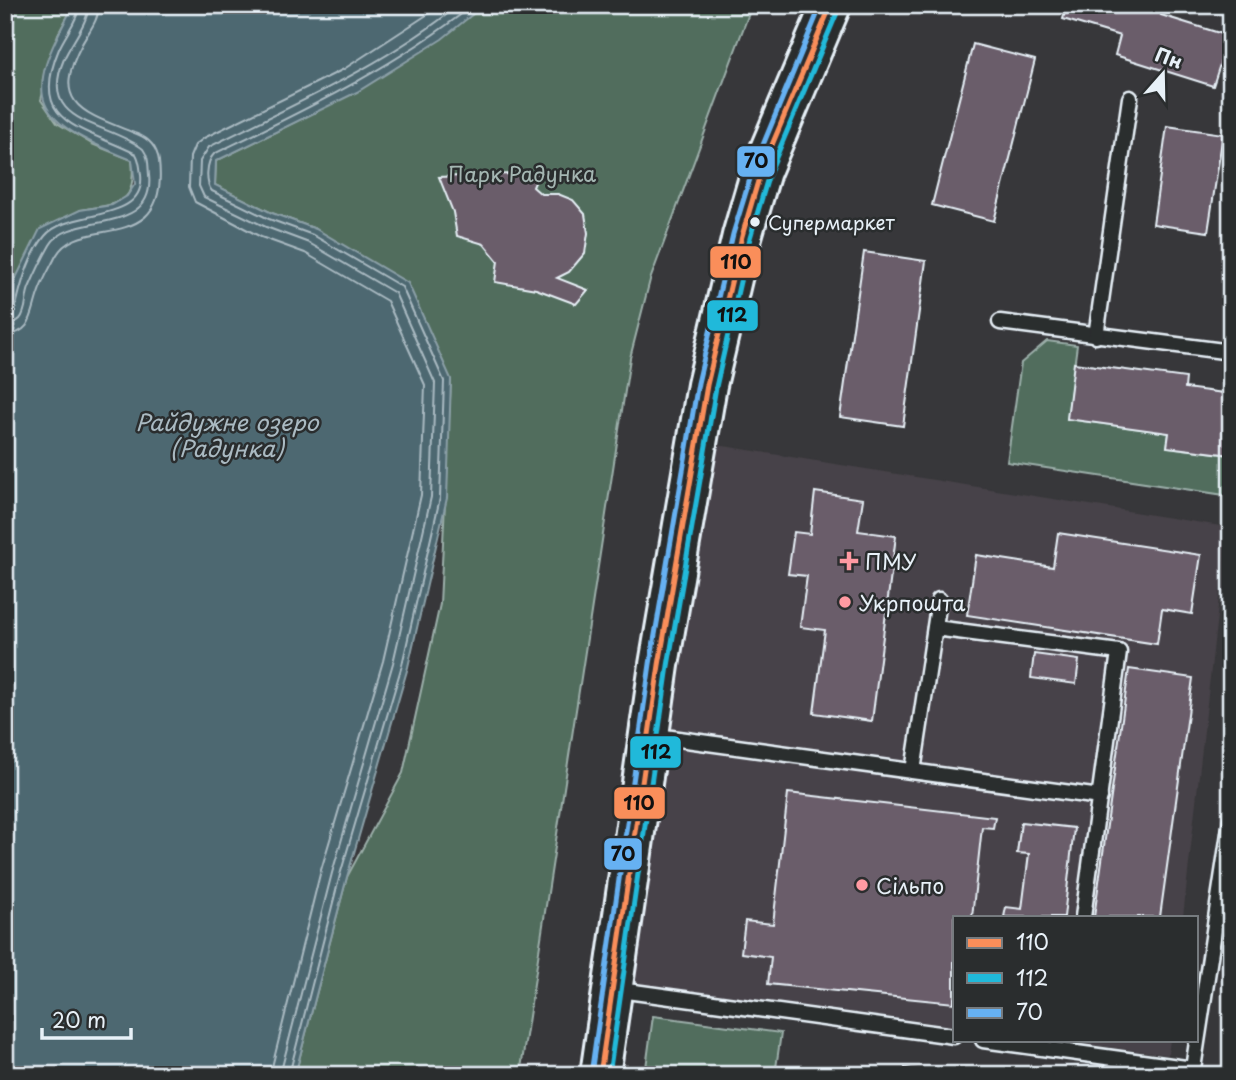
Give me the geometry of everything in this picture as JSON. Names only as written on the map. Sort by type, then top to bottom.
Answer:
[{"type":"street","points":[[600,1075],[649,735],[707,385],[742,236],[761,171],[831,5]]},
{"type":"lane","points":[[1096,336],[1130,98]]},
{"type":"lane","points":[[1000,322],[1231,352]]},
{"type":"lane","points":[[914,771],[939,600]]},
{"type":"lane","points":[[935,628],[1119,652],[1083,916]]},
{"type":"lane","points":[[649,735],[1100,797]]},
{"type":"lane","points":[[1198,1039],[1231,820]]},
{"type":"lane","points":[[612,989],[953,1036]]},
{"type":"lane","points":[[1016,1042],[1065,1045],[1193,1072],[1198,1042]]},
{"type":"shaded area","points":[[711,444],[1227,527],[1183,916],[953,916],[953,1026],[621,981]]},
{"type":"shaded area","points":[[1070,1042],[1170,1042],[1168,1055]]},
{"type":"green space","points":[[5,5],[74,5],[58,34],[41,100],[57,123],[92,144],[132,160],[133,175],[128,194],[122,200],[80,210],[5,327]]},
{"type":"green space","name":"Парк Радунка","points":[[484,5],[752,5],[650,280],[630,358],[520,1075],[295,1075],[347,877],[403,773],[440,604],[451,380],[316,229],[272,213],[215,185],[216,161],[321,109],[387,72]]},
{"type":"green space","points":[[1047,341],[1077,345],[1067,419],[1169,433],[1167,447],[1231,455],[1231,496],[1007,462],[1021,363]]},
{"type":"green space","points":[[653,1016],[781,1033],[775,1075],[645,1075]]},
{"type":"water","name":"Райдужне озеро (Радунка)","points":[[74,5],[484,5],[442,39],[357,92],[216,161],[215,185],[272,213],[316,229],[408,283],[451,379],[447,498],[408,667],[347,877],[295,1075],[5,1075],[5,327],[12,286],[40,229],[80,210],[112,205],[127,196],[135,184],[132,160],[73,133],[56,119],[45,104],[42,86],[46,65]]},
{"type":"building","points":[[1067,5],[1118,5],[1142,12],[1144,5],[1153,5],[1163,8],[1161,15],[1229,36],[1213,86],[1115,55],[1120,36],[1063,19]]},
{"type":"building","points":[[973,44],[1035,60],[994,221],[932,205]]},
{"type":"building","points":[[1167,126],[1223,134],[1208,232],[1153,224]]},
{"type":"building","points":[[539,173],[533,187],[541,194],[558,194],[573,200],[585,214],[588,233],[585,253],[569,272],[557,278],[588,290],[576,304],[536,289],[495,282],[498,261],[484,244],[457,236],[453,212],[439,177]]},
{"type":"building","points":[[864,252],[926,261],[903,426],[840,417]]},
{"type":"building","points":[[1074,363],[1186,378],[1185,388],[1231,394],[1231,455],[1167,447],[1169,433],[1067,419]]},
{"type":"building","name":"Укрпошта","points":[[815,492],[863,499],[858,531],[896,536],[872,721],[814,713],[825,630],[800,627],[807,576],[788,574],[794,532],[810,534]]},
{"type":"building","points":[[1058,533],[1201,555],[1192,614],[1162,609],[1157,644],[967,615],[976,555],[1053,567]]},
{"type":"building","points":[[1034,654],[1079,660],[1076,684],[1031,678]]},
{"type":"building","points":[[1129,669],[1193,678],[1160,916],[1094,916]]},
{"type":"building","points":[[788,793],[995,817],[993,828],[982,827],[972,916],[953,916],[953,1003],[768,984],[771,957],[741,953],[745,921],[773,924]]},
{"type":"building","points":[[1021,822],[1074,828],[1064,916],[1004,916],[1006,907],[1022,909],[1029,854],[1017,853]]},
{"type":"building","points":[[905,1068],[925,1071],[924,1075],[904,1075]]},
{"type":"building","points":[[784,1069],[823,1074],[830,1075],[783,1075]]},
{"type":"transit line","name":"70","points":[[591,1074],[650,664],[698,383],[733,234],[753,169],[821,5]]},
{"type":"transit line","name":"110","points":[[600,1075],[659,665],[707,385],[742,236],[761,171],[831,5]]},
{"type":"transit line","name":"112","points":[[609,1075],[668,666],[716,387],[750,238],[769,174],[839,8]]},
{"type":"place","name":"Супермаркет","points":[[755,222]]},
{"type":"place","name":"ПМУ","points":[[849,561]]},
{"type":"place","name":"Укрпошта","points":[[845,602]]},
{"type":"place","name":"Сільпо","points":[[862,885]]}]
